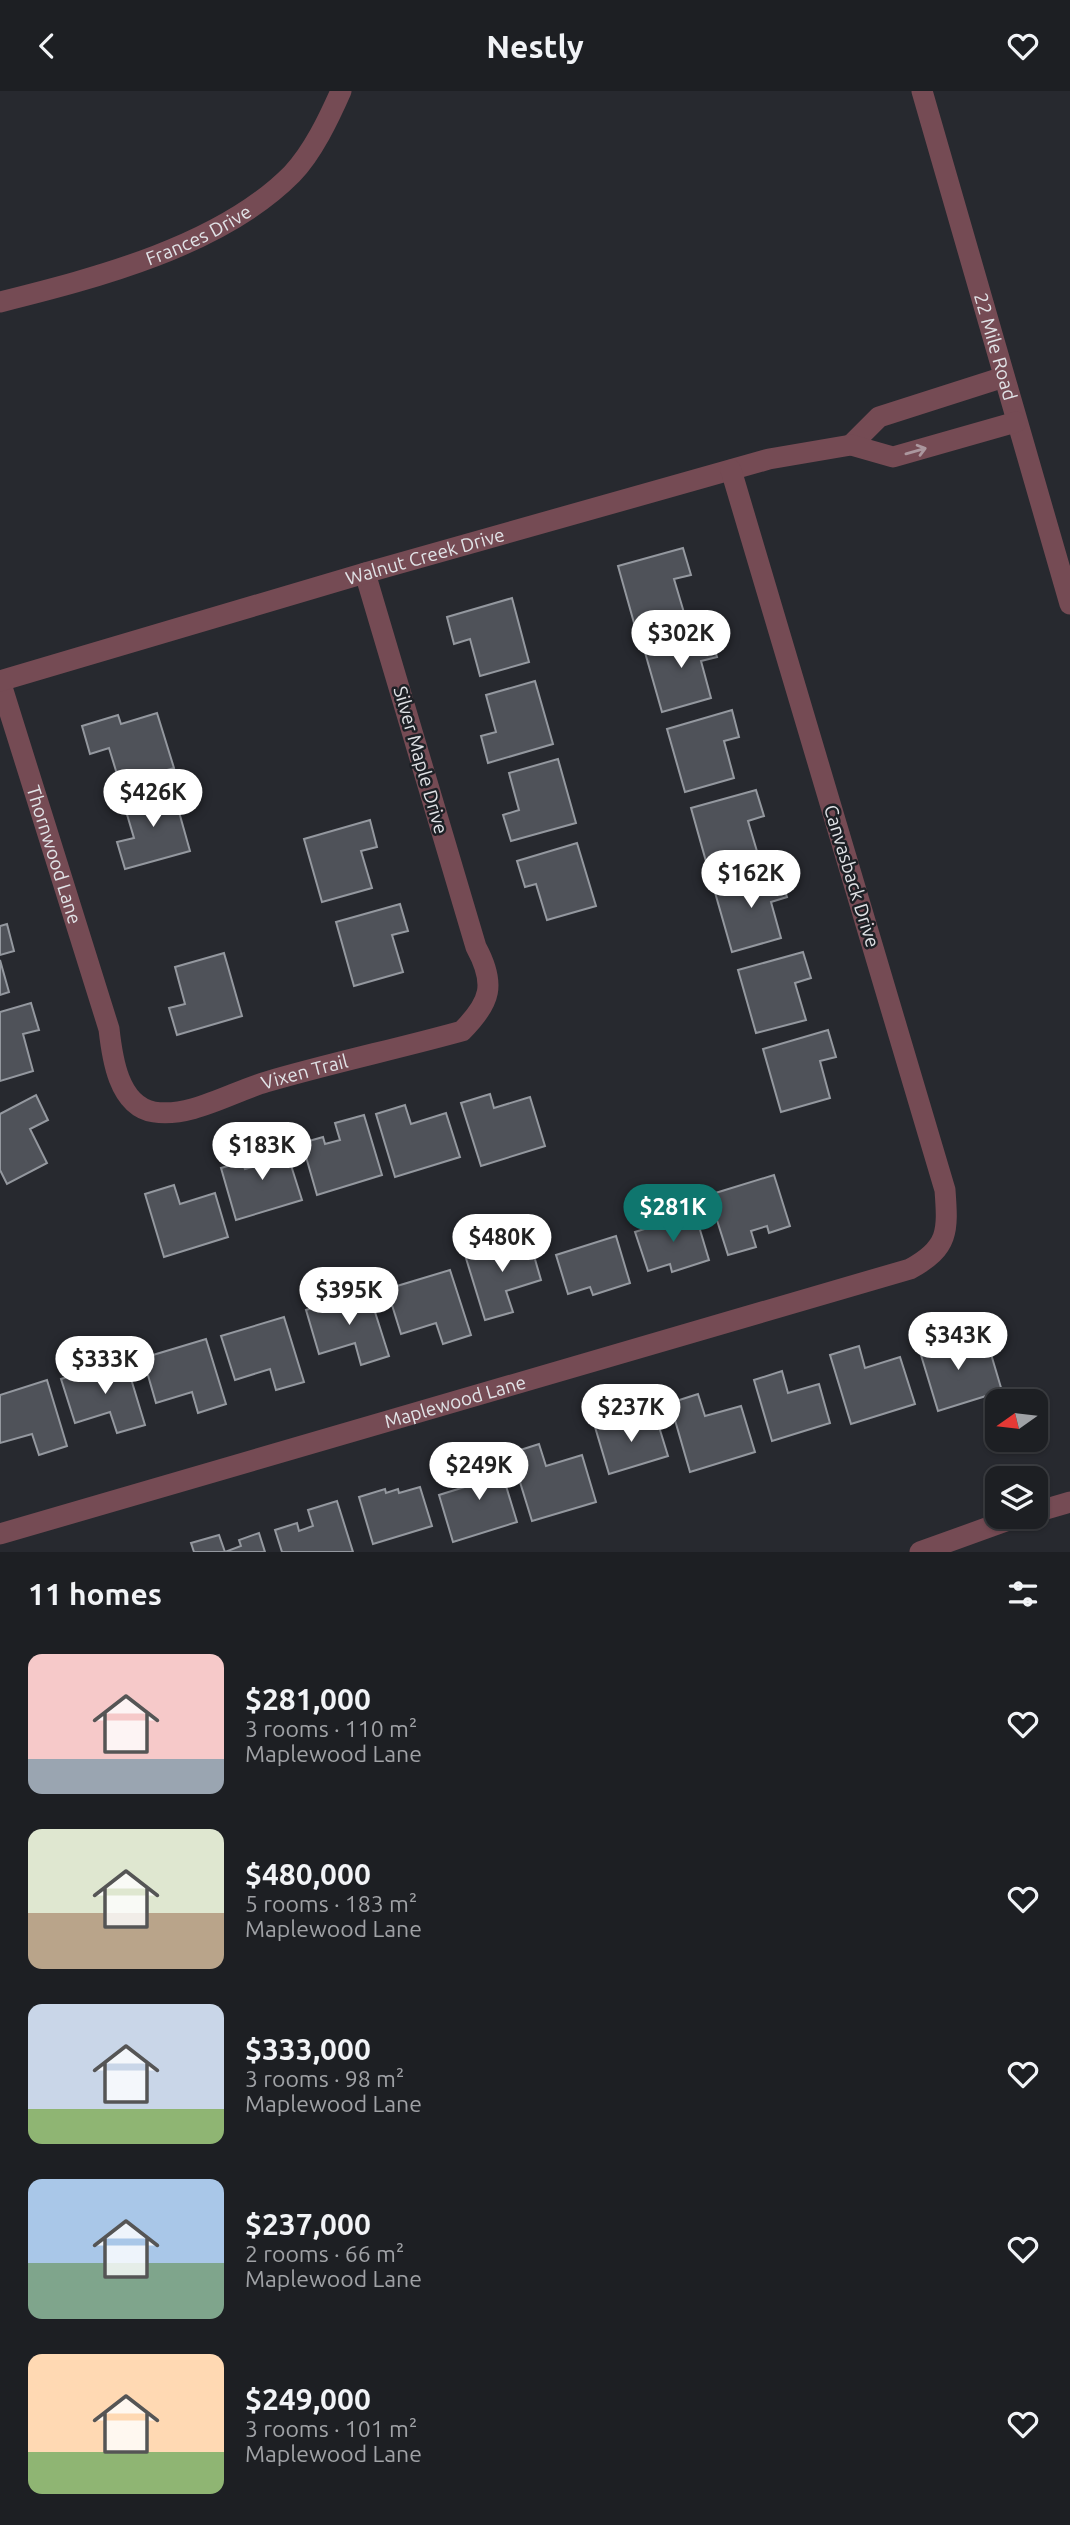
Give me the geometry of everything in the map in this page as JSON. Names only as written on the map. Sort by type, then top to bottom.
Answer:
[{"type":"street","name":"Frances Drive","points":[[0,302],[158,254],[239,218],[293,173],[330,117],[341,91]]},
{"type":"street","name":"22 Mile Road","points":[[922,91],[1070,604]]},
{"type":"street","points":[[851,445],[879,417],[1004,377]]},
{"type":"street","name":"Walnut Creek Drive","points":[[0,681],[365,573],[769,459],[851,445],[892,457],[1016,422]]},
{"type":"street","name":"Canvasback Drive","points":[[731,470],[945,1189],[948,1221],[943,1243],[929,1259],[910,1269]]},
{"type":"street","name":"Silver Maple Drive","points":[[365,573],[476,947]]},
{"type":"street","name":"Thornwood Lane","points":[[0,681],[109,1028]]},
{"type":"street","name":"Vixen Trail","points":[[109,1028],[113,1067],[129,1097],[152,1112],[187,1109],[263,1083],[462,1031],[477,1016],[489,993],[487,967],[476,947]]},
{"type":"street","name":"Maplewood Lane","points":[[0,1534],[910,1269]]},
{"type":"street","points":[[1048,1508],[1070,1502]]},
{"type":"street","points":[[920,1552],[985,1529]]},
{"type":"building","points":[[683,548],[691,575],[674,579],[685,616],[636,630],[618,566]]},
{"type":"building","points":[[512,598],[529,662],[480,676],[470,639],[454,644],[447,617]]},
{"type":"building","points":[[709,630],[717,657],[701,661],[711,698],[662,712],[644,649]]},
{"type":"building","points":[[535,681],[553,744],[488,763],[481,736],[496,732],[486,695]]},
{"type":"building","points":[[732,710],[739,737],[724,741],[734,778],[685,792],[667,729]]},
{"type":"building","points":[[157,713],[174,768],[120,784],[109,748],[90,754],[82,726],[118,715],[121,724]]},
{"type":"building","points":[[558,759],[576,823],[511,841],[503,815],[519,810],[509,773]]},
{"type":"building","points":[[172,787],[190,851],[125,869],[117,842],[134,838],[123,801]]},
{"type":"building","points":[[756,790],[764,816],[748,821],[759,858],[709,872],[691,808]]},
{"type":"building","points":[[370,820],[377,847],[361,851],[372,888],[322,902],[304,839]]},
{"type":"building","points":[[577,843],[596,906],[547,920],[536,884],[525,887],[517,861]]},
{"type":"building","points":[[779,871],[787,897],[771,902],[781,938],[732,952],[714,889]]},
{"type":"building","points":[[400,904],[408,931],[392,935],[403,972],[354,986],[336,922]]},
{"type":"building","points":[[7,924],[14,951],[0,955],[0,926]]},
{"type":"building","points":[[803,952],[811,978],[795,983],[806,1020],[756,1033],[738,970]]},
{"type":"building","points":[[224,953],[242,1016],[177,1035],[169,1008],[185,1004],[175,967]]},
{"type":"building","points":[[0,960],[9,992],[0,995]]},
{"type":"building","points":[[31,1003],[39,1030],[23,1034],[33,1071],[0,1081],[0,1012]]},
{"type":"building","points":[[828,1030],[836,1057],[820,1061],[830,1098],[781,1112],[763,1049]]},
{"type":"building","points":[[490,1094],[494,1108],[530,1097],[545,1146],[481,1166],[461,1103]]},
{"type":"building","points":[[36,1095],[48,1120],[30,1129],[47,1163],[7,1184],[0,1170],[0,1114]]},
{"type":"building","points":[[405,1105],[411,1124],[446,1113],[460,1157],[395,1177],[376,1114]]},
{"type":"building","points":[[364,1115],[382,1175],[317,1195],[302,1143],[323,1137],[325,1144],[340,1140],[335,1123]]},
{"type":"building","points":[[283,1140],[302,1200],[236,1220],[221,1168],[242,1162],[245,1169],[259,1165],[254,1148]]},
{"type":"building","points":[[774,1175],[790,1226],[769,1233],[767,1226],[751,1231],[756,1247],[728,1255],[709,1195]]},
{"type":"building","points":[[174,1185],[180,1204],[215,1193],[228,1237],[164,1257],[145,1194]]},
{"type":"building","points":[[695,1213],[709,1260],[672,1272],[670,1264],[648,1271],[635,1232]]},
{"type":"building","points":[[528,1235],[541,1280],[506,1291],[513,1312],[485,1320],[465,1255]]},
{"type":"building","points":[[616,1236],[630,1283],[593,1295],[590,1287],[568,1294],[556,1255]]},
{"type":"building","points":[[450,1270],[471,1335],[443,1344],[436,1323],[401,1334],[387,1289]]},
{"type":"building","points":[[368,1290],[389,1356],[361,1365],[355,1343],[319,1354],[306,1310]]},
{"type":"building","points":[[284,1317],[304,1382],[276,1390],[270,1369],[235,1380],[221,1336]]},
{"type":"building","points":[[946,1333],[952,1355],[988,1344],[1001,1389],[985,1389],[985,1396],[938,1411],[917,1342]]},
{"type":"building","points":[[206,1339],[226,1404],[198,1413],[192,1392],[156,1403],[143,1358]]},
{"type":"building","points":[[859,1346],[865,1368],[900,1357],[915,1404],[851,1424],[830,1355]]},
{"type":"building","points":[[125,1359],[145,1425],[117,1433],[110,1412],[75,1423],[61,1379]]},
{"type":"building","points":[[782,1371],[788,1393],[819,1384],[830,1423],[772,1441],[754,1380]]},
{"type":"building","points":[[47,1380],[67,1446],[39,1455],[32,1434],[0,1443],[0,1395]]},
{"type":"building","points":[[698,1394],[705,1416],[741,1406],[755,1452],[690,1472],[670,1403]]},
{"type":"building","points":[[656,1417],[668,1456],[609,1474],[595,1427],[621,1420],[622,1423],[633,1420],[635,1424]]},
{"type":"building","points":[[539,1444],[546,1466],[582,1455],[596,1502],[532,1521],[511,1453]]},
{"type":"building","points":[[496,1453],[517,1522],[453,1542],[439,1495],[474,1484],[467,1462]]},
{"type":"building","points":[[420,1487],[432,1526],[373,1544],[359,1497],[385,1489],[386,1493],[398,1489],[399,1493]]},
{"type":"building","points":[[337,1501],[353,1552],[282,1552],[275,1530],[297,1523],[299,1531],[313,1526],[308,1510]]},
{"type":"building","points":[[259,1533],[265,1552],[225,1552],[241,1546],[239,1540]]},
{"type":"building","points":[[219,1535],[225,1552],[194,1552],[191,1543]]}]
